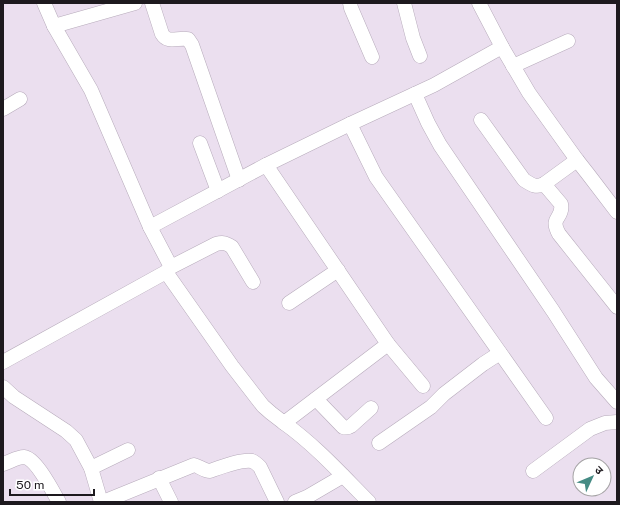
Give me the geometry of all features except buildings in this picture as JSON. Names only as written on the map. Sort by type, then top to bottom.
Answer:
[{"type":"street","points":[[44,3],[54,26],[91,90],[168,270],[232,366],[263,406],[299,434],[369,502]]},
{"type":"street","points":[[54,26],[135,3]]},
{"type":"street","points":[[152,3],[164,37],[169,40],[185,39],[192,45],[239,180]]},
{"type":"street","points":[[350,3],[372,57]]},
{"type":"street","points":[[404,3],[413,38],[420,56]]},
{"type":"street","points":[[479,3],[502,47],[529,93],[576,160],[617,212]]},
{"type":"street","points":[[514,66],[568,40]]},
{"type":"street","points":[[150,227],[266,165],[434,85],[502,47]]},
{"type":"street","points":[[415,94],[428,123],[443,149],[553,311],[596,378],[617,402]]},
{"type":"street","points":[[3,108],[20,98]]},
{"type":"street","points":[[481,120],[524,180],[530,185],[540,186],[544,184],[576,160]]},
{"type":"street","points":[[350,124],[376,177],[546,418]]},
{"type":"street","points":[[200,143],[218,191]]},
{"type":"street","points":[[266,165],[388,344],[423,386]]},
{"type":"street","points":[[544,184],[562,208],[555,223],[556,228],[617,307]]},
{"type":"street","points":[[3,362],[168,270],[222,242],[232,247],[253,282]]},
{"type":"street","points":[[289,302],[338,270]]},
{"type":"street","points":[[284,423],[388,344]]},
{"type":"street","points":[[379,443],[431,407],[444,394],[500,353]]},
{"type":"street","points":[[3,387],[14,397],[66,431],[76,440],[91,468],[102,502],[194,465],[210,471],[234,463],[252,461],[260,467],[277,502]]},
{"type":"street","points":[[316,399],[343,427],[346,428],[351,426],[372,408]]},
{"type":"street","points":[[533,471],[590,429],[605,423],[617,422]]},
{"type":"street","points":[[91,468],[128,450]]},
{"type":"street","points":[[3,464],[24,457],[34,462],[59,502]]},
{"type":"street","points":[[295,502],[307,497],[343,476]]},
{"type":"street","points":[[159,478],[171,502]]}]
